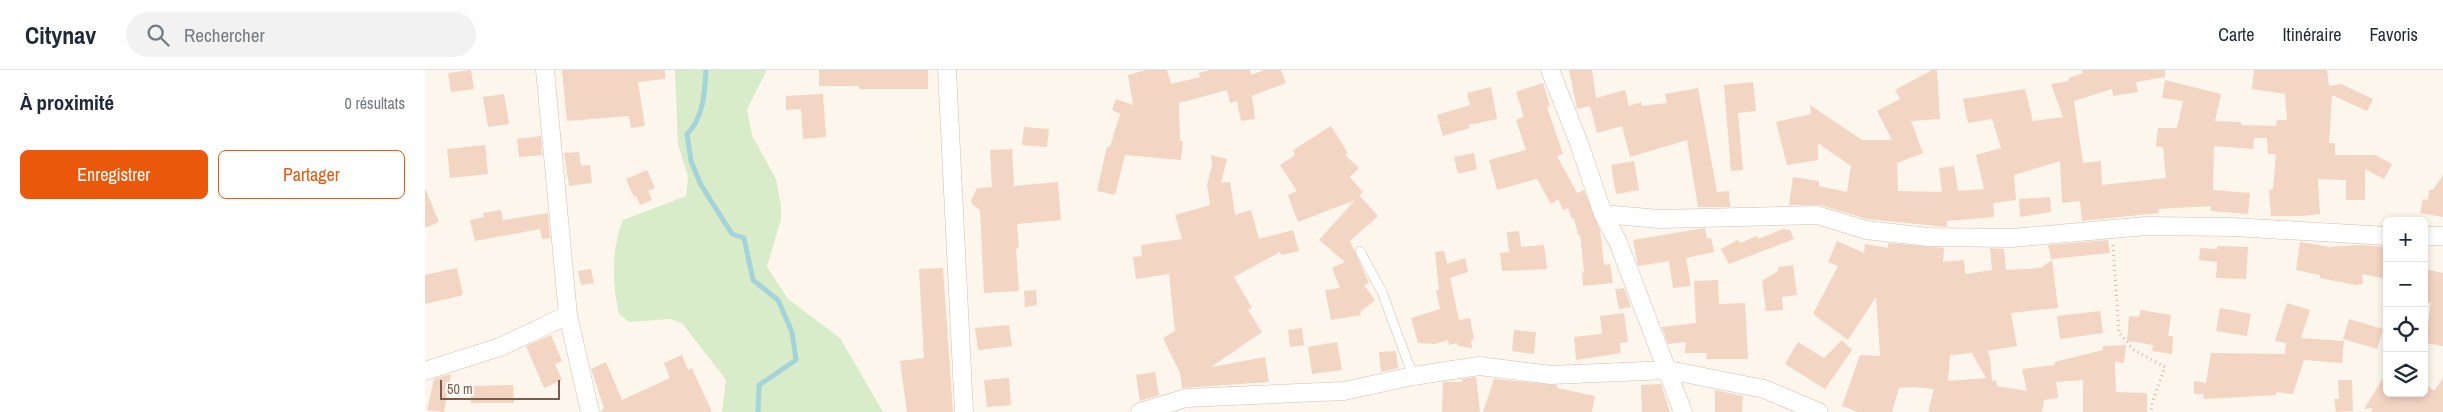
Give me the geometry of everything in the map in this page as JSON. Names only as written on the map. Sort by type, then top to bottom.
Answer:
[{"type":"street","points":[[545,70],[568,315],[590,412]]},
{"type":"street","points":[[947,70],[964,412]]},
{"type":"street","points":[[1550,70],[1579,142],[1603,214],[1618,242],[1669,370],[1683,412]]},
{"type":"street","points":[[1603,214],[1659,220],[1817,215],[1866,230],[1928,238],[2012,238],[2146,226],[2233,226],[2383,236]]},
{"type":"street","points":[[2428,236],[2443,236]]},
{"type":"street","points":[[425,371],[500,347],[568,315]]},
{"type":"street","points":[[1140,412],[1186,398],[1344,392],[1413,376],[1479,366],[1551,375],[1669,370],[1764,389],[1819,412]]},
{"type":"lane","points":[[1360,251],[1382,292],[1413,376]]},
{"type":"path","points":[[2112,229],[2119,333],[2133,350],[2165,366],[2152,403],[2151,412]]},
{"type":"green space","points":[[675,70],[767,70],[747,109],[752,135],[776,179],[781,206],[781,219],[767,267],[788,299],[840,338],[883,412],[722,412],[726,380],[682,323],[670,319],[629,322],[619,314],[615,291],[614,267],[616,243],[623,220],[686,196],[688,177],[678,144]]},
{"type":"building","points":[[471,70],[474,89],[451,92],[448,73]]},
{"type":"building","points":[[562,70],[665,70],[665,79],[638,82],[645,126],[631,128],[629,116],[567,121]]},
{"type":"building","points":[[819,70],[928,70],[928,89],[859,89],[859,86],[819,86]]},
{"type":"building","points":[[1146,70],[1167,70],[1171,84],[1200,77],[1199,73],[1210,70],[1250,70],[1251,75],[1264,70],[1281,70],[1286,83],[1252,96],[1255,119],[1241,121],[1237,101],[1230,103],[1227,90],[1179,103],[1180,141],[1183,141],[1181,160],[1125,155],[1115,195],[1097,191],[1107,146],[1110,147],[1120,114],[1112,110],[1116,99],[1133,105],[1128,75]]},
{"type":"building","points":[[1569,70],[1592,70],[1596,98],[1625,90],[1629,106],[1641,102],[1642,106],[1667,103],[1665,94],[1698,88],[1717,192],[1729,191],[1730,207],[1698,207],[1687,140],[1630,157],[1622,126],[1597,133],[1590,106],[1577,109]]},
{"type":"building","points":[[1932,70],[1937,70],[1940,119],[1911,121],[1923,153],[1897,163],[1898,191],[1942,192],[1939,168],[1954,166],[1958,191],[1984,189],[1976,155],[2001,148],[1992,119],[1968,123],[1963,99],[2025,89],[2033,121],[2063,117],[2051,84],[2069,81],[2069,78],[2083,73],[2082,70],[2165,70],[2165,77],[2136,82],[2138,92],[2113,96],[2112,89],[2074,101],[2083,163],[2101,161],[2102,185],[2166,178],[2163,147],[2156,146],[2158,128],[2177,128],[2183,101],[2162,98],[2165,80],[2221,94],[2215,121],[2241,122],[2241,125],[2276,126],[2277,120],[2287,120],[2285,94],[2252,89],[2254,70],[2327,70],[2329,86],[2341,84],[2373,99],[2367,111],[2332,95],[2329,143],[2335,143],[2335,155],[2375,155],[2392,164],[2384,179],[2365,169],[2365,200],[2346,200],[2346,180],[2318,179],[2320,214],[2303,216],[2271,216],[2269,190],[2273,189],[2276,154],[2268,154],[2267,138],[2254,138],[2253,149],[2214,146],[2213,190],[2250,193],[2248,214],[2211,211],[2211,206],[2158,209],[2159,213],[2082,221],[2080,201],[2062,203],[2060,161],[2014,175],[2016,200],[1993,203],[1994,217],[1947,221],[1947,227],[1867,219],[1820,205],[1789,205],[1793,177],[1819,181],[1819,186],[1847,192],[1851,166],[1818,143],[1818,160],[1787,165],[1776,122],[1811,114],[1810,105],[1862,140],[1892,140],[1877,111],[1900,99],[1895,90]]},
{"type":"building","points":[[1753,82],[1756,111],[1738,113],[1743,170],[1731,171],[1724,85]]},
{"type":"building","points":[[1543,83],[1550,106],[1547,107],[1563,154],[1557,156],[1577,193],[1584,190],[1600,230],[1604,265],[1610,264],[1613,283],[1583,286],[1582,273],[1584,272],[1580,234],[1578,235],[1574,218],[1572,219],[1568,208],[1563,210],[1558,199],[1551,204],[1537,179],[1497,190],[1489,160],[1526,150],[1516,120],[1524,117],[1516,92]]},
{"type":"building","points":[[1491,87],[1497,119],[1469,125],[1470,128],[1443,136],[1437,115],[1470,105],[1467,93]]},
{"type":"building","points":[[504,94],[509,124],[488,127],[483,97]]},
{"type":"building","points":[[823,94],[826,137],[803,139],[801,109],[786,110],[786,96]]},
{"type":"building","points":[[1331,126],[1348,153],[1345,155],[1359,168],[1350,177],[1363,192],[1359,195],[1378,216],[1350,241],[1369,283],[1364,285],[1375,300],[1360,312],[1361,315],[1331,320],[1325,290],[1340,288],[1332,268],[1345,262],[1319,240],[1355,200],[1298,222],[1288,195],[1297,191],[1280,165],[1295,155],[1293,150]]},
{"type":"building","points":[[1024,127],[1049,129],[1047,147],[1022,145]]},
{"type":"building","points":[[541,136],[542,155],[519,157],[517,139]]},
{"type":"building","points":[[485,145],[488,174],[450,178],[447,149]]},
{"type":"building","points":[[1012,149],[1014,186],[1058,182],[1061,220],[1017,224],[1019,248],[1016,249],[1019,291],[984,293],[980,210],[972,204],[971,200],[977,188],[992,187],[990,150]]},
{"type":"building","points":[[579,152],[581,166],[590,165],[592,183],[569,186],[564,153]]},
{"type":"building","points":[[1474,153],[1477,169],[1458,174],[1454,157]]},
{"type":"building","points":[[1211,155],[1227,159],[1221,183],[1230,182],[1235,215],[1251,210],[1259,239],[1293,230],[1299,251],[1281,255],[1280,252],[1234,277],[1252,308],[1248,310],[1262,332],[1211,367],[1265,357],[1269,382],[1182,388],[1180,373],[1163,338],[1175,331],[1169,274],[1136,279],[1133,257],[1142,256],[1141,245],[1182,239],[1175,215],[1210,205],[1207,185],[1212,165]]},
{"type":"building","points":[[1634,161],[1639,190],[1616,194],[1611,165]]},
{"type":"building","points":[[647,170],[655,188],[648,191],[652,200],[640,205],[626,179]]},
{"type":"building","points":[[2443,175],[2443,217],[2420,213],[2423,199],[2428,200],[2429,190],[2433,190]]},
{"type":"building","points":[[425,188],[439,222],[425,228]]},
{"type":"building","points":[[2050,197],[2051,212],[2020,217],[2019,199]]},
{"type":"building","points":[[501,210],[503,220],[548,213],[550,238],[542,239],[540,229],[475,241],[470,220],[484,217],[483,213]]},
{"type":"building","points":[[1705,228],[1707,239],[1711,238],[1714,252],[1686,258],[1691,286],[1673,288],[1669,261],[1638,266],[1633,240]]},
{"type":"building","points":[[1783,229],[1790,230],[1794,239],[1729,264],[1721,249],[1738,240],[1740,243],[1757,236],[1758,239]]},
{"type":"building","points":[[1519,231],[1521,247],[1544,245],[1547,269],[1502,271],[1500,253],[1509,252],[1507,232]]},
{"type":"building","points":[[2108,240],[2110,253],[2051,259],[2048,245]]},
{"type":"building","points":[[1837,241],[1864,253],[1865,244],[1888,248],[1888,243],[1944,248],[1943,262],[1964,260],[1965,274],[1992,270],[1990,248],[2004,249],[2006,270],[2041,268],[2052,260],[2058,308],[2011,313],[2017,346],[1987,351],[1990,357],[1992,381],[1996,380],[1997,386],[2027,391],[2022,369],[2055,365],[2054,362],[2103,350],[2103,346],[2126,345],[2124,363],[2115,362],[2116,392],[2147,393],[2147,412],[2083,412],[2083,380],[2056,382],[2058,398],[2044,400],[2042,412],[1928,412],[1934,389],[1912,387],[1899,388],[1892,412],[1858,412],[1842,406],[1860,355],[1880,356],[1876,297],[1848,340],[1813,314],[1838,266],[1828,262]],"holes":[[[1972,353],[1986,378],[1948,381],[1950,355]]]},
{"type":"building","points":[[2300,242],[2330,247],[2358,245],[2383,247],[2383,278],[2362,274],[2363,284],[2356,285],[2320,278],[2320,275],[2296,270]]},
{"type":"building","points":[[2217,246],[2248,247],[2246,279],[2216,278],[2217,262],[2199,260],[2200,248],[2217,249]]},
{"type":"building","points":[[1444,251],[1447,264],[1465,258],[1468,272],[1450,278],[1459,320],[1470,318],[1474,339],[1471,340],[1472,348],[1458,346],[1457,343],[1449,345],[1448,340],[1435,344],[1418,343],[1411,318],[1440,309],[1436,290],[1439,290],[1435,252]]},
{"type":"building","points":[[1793,265],[1797,295],[1782,297],[1783,310],[1766,311],[1762,281],[1778,271],[1778,267]]},
{"type":"building","points":[[457,268],[463,295],[425,304],[425,275]]},
{"type":"building","points":[[943,268],[953,412],[907,412],[900,361],[924,358],[919,269]]},
{"type":"building","points":[[591,269],[594,283],[581,285],[578,271]]},
{"type":"building","points":[[2428,270],[2443,273],[2443,346],[2428,344],[2428,323],[2431,303],[2428,303]]},
{"type":"building","points":[[1718,280],[1719,304],[1745,303],[1748,359],[1706,359],[1707,353],[1685,353],[1686,342],[1668,344],[1662,327],[1696,323],[1694,281]]},
{"type":"building","points":[[1624,288],[1631,307],[1619,309],[1615,289]]},
{"type":"building","points":[[1036,290],[1037,305],[1025,307],[1024,291]]},
{"type":"building","points":[[2287,303],[2310,310],[2301,338],[2344,341],[2342,363],[2304,360],[2293,394],[2276,392],[2276,395],[2204,399],[2203,394],[2194,394],[2194,381],[2206,383],[2211,353],[2285,354],[2286,343],[2275,341]]},
{"type":"building","points":[[2220,308],[2251,314],[2247,336],[2216,331]]},
{"type":"building","points":[[2141,310],[2171,315],[2168,336],[2173,336],[2172,354],[2152,351],[2153,345],[2127,341],[2129,316],[2139,317]]},
{"type":"building","points":[[2100,311],[2103,333],[2060,339],[2057,316]]},
{"type":"building","points":[[1624,313],[1628,342],[1620,343],[1621,353],[1576,360],[1574,337],[1602,334],[1600,316]]},
{"type":"building","points":[[2349,319],[2383,329],[2377,349],[2343,339]]},
{"type":"building","points":[[1009,325],[1012,346],[978,350],[975,328]]},
{"type":"building","points":[[1302,328],[1304,345],[1290,347],[1288,330]]},
{"type":"building","points":[[1514,330],[1536,332],[1534,354],[1512,351]]},
{"type":"building","points":[[551,335],[562,361],[555,364],[562,380],[544,388],[526,346]]},
{"type":"building","points":[[1842,340],[1852,350],[1825,389],[1785,364],[1798,342],[1824,358]]},
{"type":"building","points":[[1337,342],[1342,370],[1312,374],[1308,347]]},
{"type":"building","points":[[1396,351],[1398,368],[1381,372],[1379,352]]},
{"type":"building","points":[[682,355],[688,370],[692,368],[712,412],[600,412],[604,408],[591,369],[606,362],[622,400],[670,378],[664,363]]},
{"type":"building","points":[[1155,372],[1159,395],[1140,401],[1136,375]]},
{"type":"building","points":[[451,374],[444,412],[427,410],[434,379]]},
{"type":"building","points":[[1476,377],[1480,412],[1442,412],[1443,382],[1463,382],[1462,379]]},
{"type":"building","points":[[1009,378],[1011,405],[987,407],[984,380]]},
{"type":"building","points":[[2383,378],[2383,397],[2428,397],[2428,386],[2434,391],[2443,378],[2443,412],[2371,412],[2373,408],[2364,409]]},
{"type":"building","points":[[1494,379],[1557,385],[1557,388],[1595,396],[1592,412],[1483,412]]},
{"type":"building","points":[[2338,380],[2352,380],[2353,411],[2336,412],[2334,399],[2339,399]]},
{"type":"building","points":[[1661,384],[1670,412],[1642,412],[1641,385]]},
{"type":"building","points":[[513,385],[514,403],[471,403],[471,386]]},
{"type":"building","points":[[1715,390],[1743,396],[1742,412],[1715,412]]},
{"type":"waterway","points":[[706,70],[704,96],[700,113],[697,121],[687,134],[691,161],[701,185],[732,234],[744,238],[753,280],[778,300],[792,332],[796,360],[759,385],[758,412]]}]
